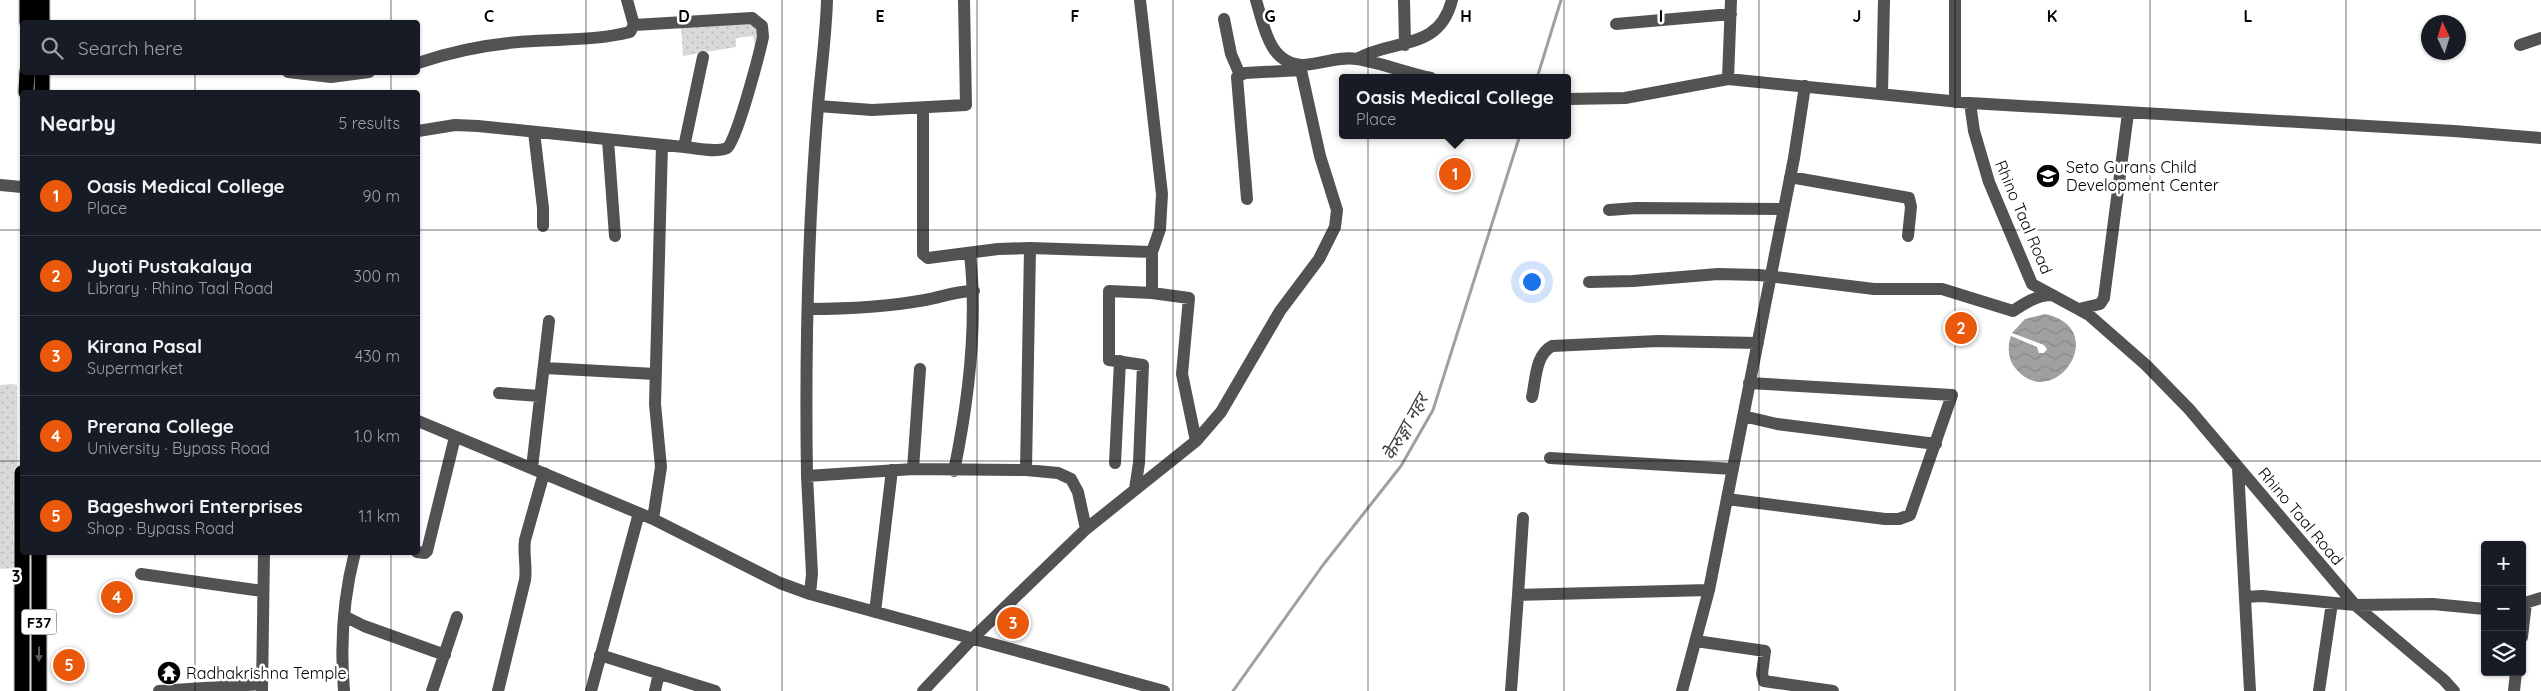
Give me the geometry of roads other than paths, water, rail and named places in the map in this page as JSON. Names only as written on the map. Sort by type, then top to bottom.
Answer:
[{"type":"highway","points":[[27,0],[27,20]]},
{"type":"highway","points":[[42,0],[42,20]]},
{"type":"highway","points":[[26,90],[27,75]]},
{"type":"highway","points":[[42,75],[42,90]]},
{"type":"highway","name":"F37","points":[[22,555],[22,691]]},
{"type":"highway","name":"F37","points":[[38,691],[39,555]]},
{"type":"street","points":[[420,62],[456,50],[489,45],[612,37],[630,32],[634,25],[627,0]]},
{"type":"street","points":[[810,594],[812,574],[807,476],[806,399],[818,106],[827,0]]},
{"type":"street","points":[[818,106],[872,110],[923,109],[966,105],[964,0]]},
{"type":"street","points":[[1140,0],[1162,194],[1160,229],[1152,252],[1152,293]]},
{"type":"street","points":[[1256,0],[1273,49],[1288,61],[1302,67]]},
{"type":"street","points":[[1404,0],[1406,45]]},
{"type":"street","points":[[1357,59],[1366,53],[1406,45],[1435,32],[1450,9],[1452,0]]},
{"type":"street","points":[[1728,80],[1731,0]]},
{"type":"street","points":[[1882,94],[1884,0]]},
{"type":"street","points":[[1955,0],[1955,102]]},
{"type":"street","points":[[1616,24],[1731,14]]},
{"type":"street","points":[[420,131],[456,126],[684,147],[728,148],[732,144],[764,37],[762,26],[758,20],[746,17],[634,25]]},
{"type":"street","points":[[1224,19],[1231,54],[1240,75],[1237,81],[1247,199]]},
{"type":"street","points":[[2520,46],[2541,38]]},
{"type":"street","points":[[684,147],[703,57]]},
{"type":"street","points":[[1240,75],[1302,67],[1335,59],[1357,59],[1416,74]]},
{"type":"street","points":[[924,691],[972,638],[1086,529],[1196,441],[1221,412],[1280,312],[1319,259],[1335,227],[1337,218],[1336,201],[1320,156],[1302,67]]},
{"type":"street","points":[[314,75],[331,77],[346,75]]},
{"type":"street","points":[[1571,99],[1625,98],[1728,80],[1955,102],[2444,130],[2541,138]]},
{"type":"street","points":[[1682,691],[1709,590],[1784,209],[1805,86]]},
{"type":"street","name":"Rhino Taal Road","points":[[1970,103],[1974,132],[1989,182],[2032,284],[2079,309],[2096,321],[2146,365],[2189,409],[2355,605],[2444,680],[2454,691]]},
{"type":"street","points":[[923,109],[923,254],[928,258],[1030,248],[1152,252]]},
{"type":"street","points":[[2079,309],[2100,304],[2104,298],[2128,113]]},
{"type":"street","points":[[534,132],[543,208],[543,226]]},
{"type":"street","points":[[608,140],[615,236]]},
{"type":"street","points":[[653,519],[661,467],[655,404],[655,374],[662,145]]},
{"type":"street","points":[[1790,177],[1909,198],[1911,207],[1908,236]]},
{"type":"street","points":[[0,185],[20,187]]},
{"type":"street","points":[[1609,210],[1636,208],[1784,209]]},
{"type":"street","points":[[1026,470],[1030,248]]},
{"type":"street","points":[[954,471],[974,339],[974,292],[970,254]]},
{"type":"street","points":[[1589,282],[1633,281],[1718,274],[1770,276],[1874,289],[1942,289],[2013,311],[2029,300],[2052,295]]},
{"type":"street","points":[[2020,307],[2032,284]]},
{"type":"street","points":[[1135,489],[1143,365],[1109,360],[1109,291],[1152,293],[1189,298],[1182,374],[1196,441]]},
{"type":"street","points":[[809,309],[864,309],[926,300],[956,292],[974,292]]},
{"type":"street","points":[[532,468],[549,321]]},
{"type":"street","points":[[1532,397],[1541,356],[1545,350],[1552,346],[1658,341],[1758,343]]},
{"type":"street","points":[[1116,463],[1120,361]]},
{"type":"street","points":[[545,368],[655,374]]},
{"type":"street","points":[[913,469],[920,369]]},
{"type":"street","points":[[1727,499],[1886,519],[1906,518],[1910,516],[1952,395],[1749,382]]},
{"type":"street","points":[[499,393],[540,396]]},
{"type":"street","points":[[1743,416],[1777,424],[1936,444]]},
{"type":"street","points":[[420,422],[653,519],[780,583],[810,594],[972,638],[1146,689],[1164,691]]},
{"type":"street","points":[[420,553],[425,554],[427,551],[455,437]]},
{"type":"street","points":[[1550,458],[1733,469]]},
{"type":"street","points":[[2238,468],[2250,691]]},
{"type":"street","points":[[807,476],[913,469],[954,471],[1026,470],[1058,473],[1071,479],[1078,492],[1086,529]]},
{"type":"street","points":[[875,612],[892,470]]},
{"type":"street","points":[[498,691],[526,570],[523,551],[525,540],[544,474]]},
{"type":"street","points":[[591,691],[639,513]]},
{"type":"street","points":[[1511,691],[1523,518]]},
{"type":"street","points":[[159,691],[262,688],[264,555]]},
{"type":"street","points":[[344,691],[341,661],[344,616],[349,575],[355,555]]},
{"type":"street","points":[[141,574],[262,591]]},
{"type":"street","points":[[1518,595],[1709,590]]},
{"type":"street","points":[[2245,597],[2262,596],[2355,605],[2414,603],[2481,609]]},
{"type":"street","points":[[2526,602],[2541,598]]},
{"type":"street","points":[[2320,691],[2332,603]]},
{"type":"street","points":[[344,616],[364,626],[445,655]]},
{"type":"street","points":[[432,691],[457,617]]},
{"type":"street","points":[[1696,641],[1765,651],[1762,674],[1764,680],[1833,691]]},
{"type":"street","points":[[600,654],[715,691]]},
{"type":"street","points":[[655,691],[660,673]]},
{"type":"street","points":[[2514,691],[2516,676]]},
{"type":"water","points":[[2045,314],[2065,322],[2074,335],[2076,349],[2070,364],[2060,375],[2046,381],[2031,380],[2016,369],[2011,362],[2009,353],[2010,340],[2011,336],[2037,347],[2039,353],[2044,353],[2047,349],[2044,345],[2012,333],[2025,319]]},
{"type":"waterway","name":"केेरुङ्गा नहर","points":[[1538,74],[1561,0]]},
{"type":"waterway","name":"केेरुङ्गा नहर","points":[[1233,691],[1323,565],[1401,466],[1433,410],[1519,139]]},
{"type":"place","name":"Oasis Medical College","points":[[1455,174]]},
{"type":"place","name":"Seto Gurans Child Development Center","points":[[2048,176]]},
{"type":"place","name":"Jyoti Pustakalaya","points":[[1961,328]]},
{"type":"place","name":"Prerana College","points":[[117,597]]},
{"type":"place","name":"Kirana Pasal","points":[[1013,623]]},
{"type":"place","name":"Bageshwori Enterprises","points":[[69,665]]},
{"type":"place","name":"Radhakrishna Temple","points":[[169,673]]}]
